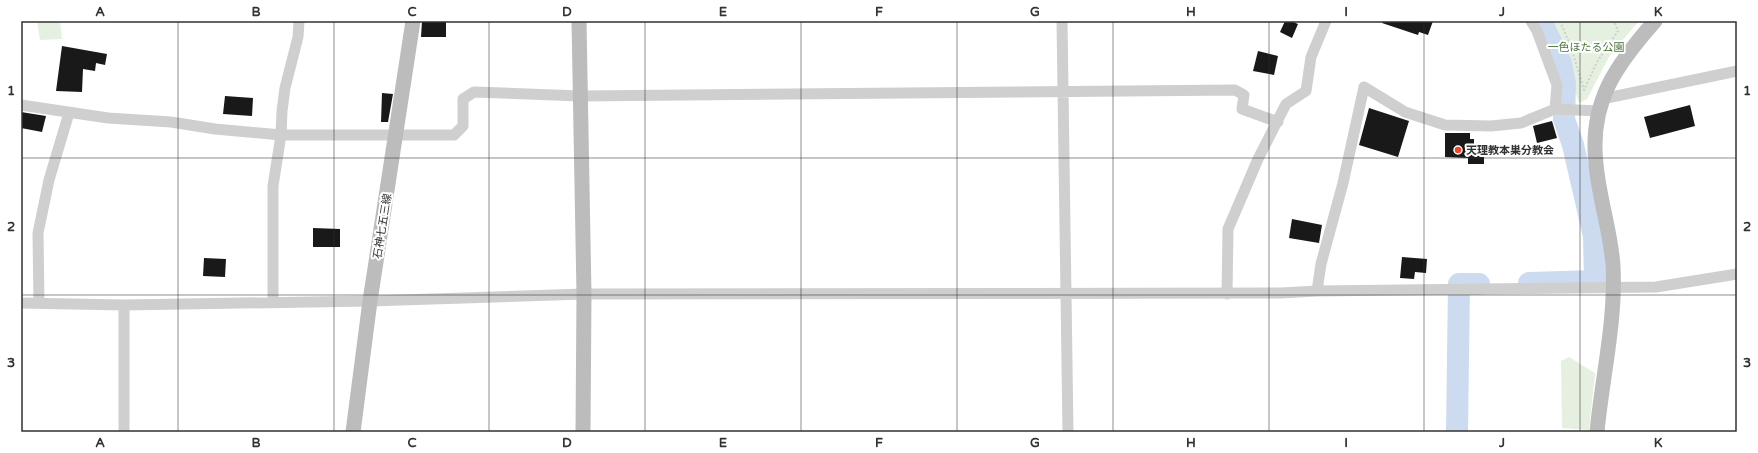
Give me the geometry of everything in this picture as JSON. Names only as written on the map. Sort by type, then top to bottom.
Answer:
[{"type":"street","points":[[273,302],[273,186],[281,135],[285,88],[298,37],[299,21]]},
{"type":"street","name":"石神七五三線","points":[[353,432],[370,301],[414,21]]},
{"type":"street","points":[[579,21],[584,294],[583,432]]},
{"type":"street","points":[[1062,21],[1068,432]]},
{"type":"street","points":[[1227,294],[1228,229],[1258,159],[1286,104],[1306,91],[1311,57],[1326,21]]},
{"type":"street","points":[[1531,21],[1537,31],[1557,86],[1555,109]]},
{"type":"street","points":[[1597,432],[1606,370],[1613,288],[1613,266],[1596,164],[1595,138],[1601,105],[1621,62],[1655,21]]},
{"type":"street","points":[[1318,291],[1321,264],[1345,175],[1364,87],[1405,112],[1445,125],[1491,126],[1521,123],[1555,109],[1601,105],[1737,71]]},
{"type":"street","points":[[21,105],[108,118],[171,122],[220,130],[281,135],[396,136],[454,135],[463,126],[463,99],[474,92],[580,96],[1235,90],[1244,95],[1242,109],[1278,122]]},
{"type":"street","points":[[39,303],[38,233],[49,180],[69,113]]},
{"type":"street","points":[[21,303],[124,305],[370,301],[584,294],[1281,294],[1318,291],[1656,287],[1737,274]]},
{"type":"street","points":[[124,305],[124,432]]},
{"type":"path","points":[[1560,21],[1571,47],[1584,90],[1597,62],[1618,31],[1614,21]]},
{"type":"green space","points":[[37,21],[60,21],[62,39],[40,40]]},
{"type":"green space","name":"一色ほたる公園","points":[[1545,21],[1639,21],[1610,55],[1587,99],[1579,103],[1565,61]]},
{"type":"green space","points":[[1569,357],[1595,373],[1589,430],[1562,428],[1561,361]]},
{"type":"building","points":[[422,21],[446,21],[446,37],[421,37]]},
{"type":"building","points":[[1285,21],[1291,21],[1298,24],[1292,38],[1280,32]]},
{"type":"building","points":[[1382,21],[1433,21],[1428,35],[1419,32],[1418,35],[1382,23]]},
{"type":"building","points":[[62,46],[107,54],[105,65],[96,63],[95,71],[83,69],[82,92],[56,91]]},
{"type":"building","points":[[1258,51],[1278,56],[1274,75],[1253,71]]},
{"type":"building","points":[[382,93],[393,94],[388,122],[381,122]]},
{"type":"building","points":[[225,96],[253,98],[252,116],[223,114]]},
{"type":"building","points":[[1690,105],[1695,126],[1650,138],[1644,117]]},
{"type":"building","points":[[1369,108],[1409,121],[1398,157],[1359,145]]},
{"type":"building","points":[[21,112],[46,116],[42,132],[21,128]]},
{"type":"building","points":[[1552,121],[1557,138],[1537,143],[1533,126]]},
{"type":"building","name":"天理教本巣分教会","points":[[1445,133],[1470,133],[1470,139],[1474,139],[1474,153],[1484,153],[1484,164],[1468,164],[1468,158],[1445,157]]},
{"type":"building","points":[[1292,219],[1322,225],[1319,243],[1289,238]]},
{"type":"building","points":[[313,228],[340,229],[340,247],[313,247]]},
{"type":"building","points":[[1402,257],[1427,259],[1426,273],[1415,272],[1414,279],[1400,278]]},
{"type":"building","points":[[204,258],[226,259],[225,277],[203,276]]},
{"type":"waterway","points":[[1529,283],[1595,281],[1594,236],[1573,145],[1564,119],[1565,84],[1561,63],[1541,21]]},
{"type":"waterway","points":[[1457,432],[1459,284],[1479,284]]},
{"type":"place","name":"天理教本巣分教会","points":[[1458,150]]}]
